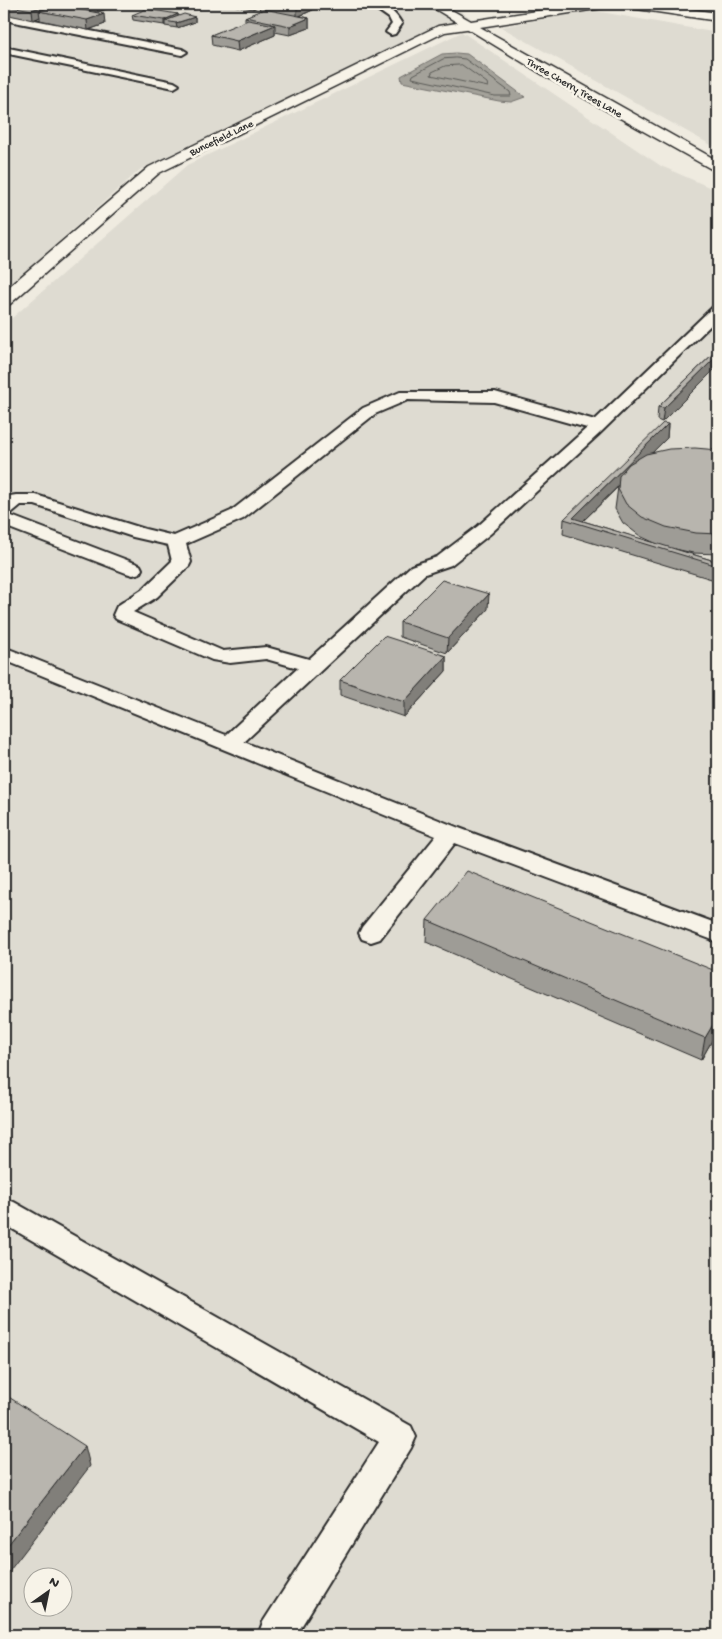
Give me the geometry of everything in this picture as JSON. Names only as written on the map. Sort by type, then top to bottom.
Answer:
[{"type":"street","name":"Three Cherry Trees Lane","points":[[433,4],[555,76],[718,167]]},
{"type":"street","name":"Buncefield Lane","points":[[4,300],[154,170],[442,29],[603,4]]},
{"type":"street","points":[[630,4],[718,18]]},
{"type":"lane","points":[[374,4],[393,16],[397,24],[391,32]]},
{"type":"lane","points":[[4,17],[182,52]]},
{"type":"lane","points":[[4,50],[174,85]]},
{"type":"lane","points":[[229,744],[418,570],[444,561],[484,530],[597,426],[718,310]]},
{"type":"lane","points":[[4,510],[16,500],[36,500],[139,533],[176,542],[237,515],[369,411],[406,395],[495,397],[597,426]]},
{"type":"lane","points":[[4,519],[132,569]]},
{"type":"lane","points":[[176,542],[182,562],[150,593],[124,610],[123,615],[219,656],[272,654],[312,666]]},
{"type":"lane","points":[[4,653],[451,833],[718,933]]},
{"type":"lane","points":[[371,933],[451,833]]},
{"type":"lane","points":[[4,1210],[400,1437],[276,1635]]},
{"type":"shaded area","points":[[4,4],[447,4],[470,17],[440,25],[403,42],[141,169],[4,290]]},
{"type":"shaded area","points":[[590,10],[718,33],[718,149],[501,27]]},
{"type":"shaded area","points":[[462,32],[661,166],[718,191],[718,1635],[4,1635],[4,325],[187,165]]},
{"type":"water","points":[[442,54],[467,54],[525,97],[511,102],[499,101],[402,82],[401,76]]},
{"type":"building","points":[[4,4],[48,4],[32,10]]},
{"type":"building","points":[[80,4],[106,4],[97,7]]},
{"type":"building","points":[[273,4],[305,4],[297,8]]},
{"type":"building","points":[[56,5],[104,14],[87,20],[39,11]]},
{"type":"building","points":[[146,9],[178,14],[164,20],[132,15]]},
{"type":"building","points":[[264,9],[309,18],[290,26],[245,17]]},
{"type":"building","points":[[184,14],[195,17],[176,23],[165,21]]},
{"type":"building","points":[[248,20],[275,25],[237,41],[211,35]]},
{"type":"building","points":[[718,349],[718,355],[664,408],[658,407]]},
{"type":"building","points":[[663,423],[668,424],[573,518],[718,562],[718,566],[564,519]]},
{"type":"building","points":[[695,448],[718,450],[718,534],[696,533],[666,527],[642,517],[626,504],[618,489],[619,476],[629,464],[646,454],[669,449]]},
{"type":"building","points":[[442,580],[489,594],[448,638],[400,622]]},
{"type":"building","points":[[384,636],[446,656],[404,702],[340,680]]},
{"type":"building","points":[[467,871],[718,972],[718,1016],[705,1038],[427,920]]},
{"type":"building","points":[[4,1394],[85,1446],[4,1550]]}]
